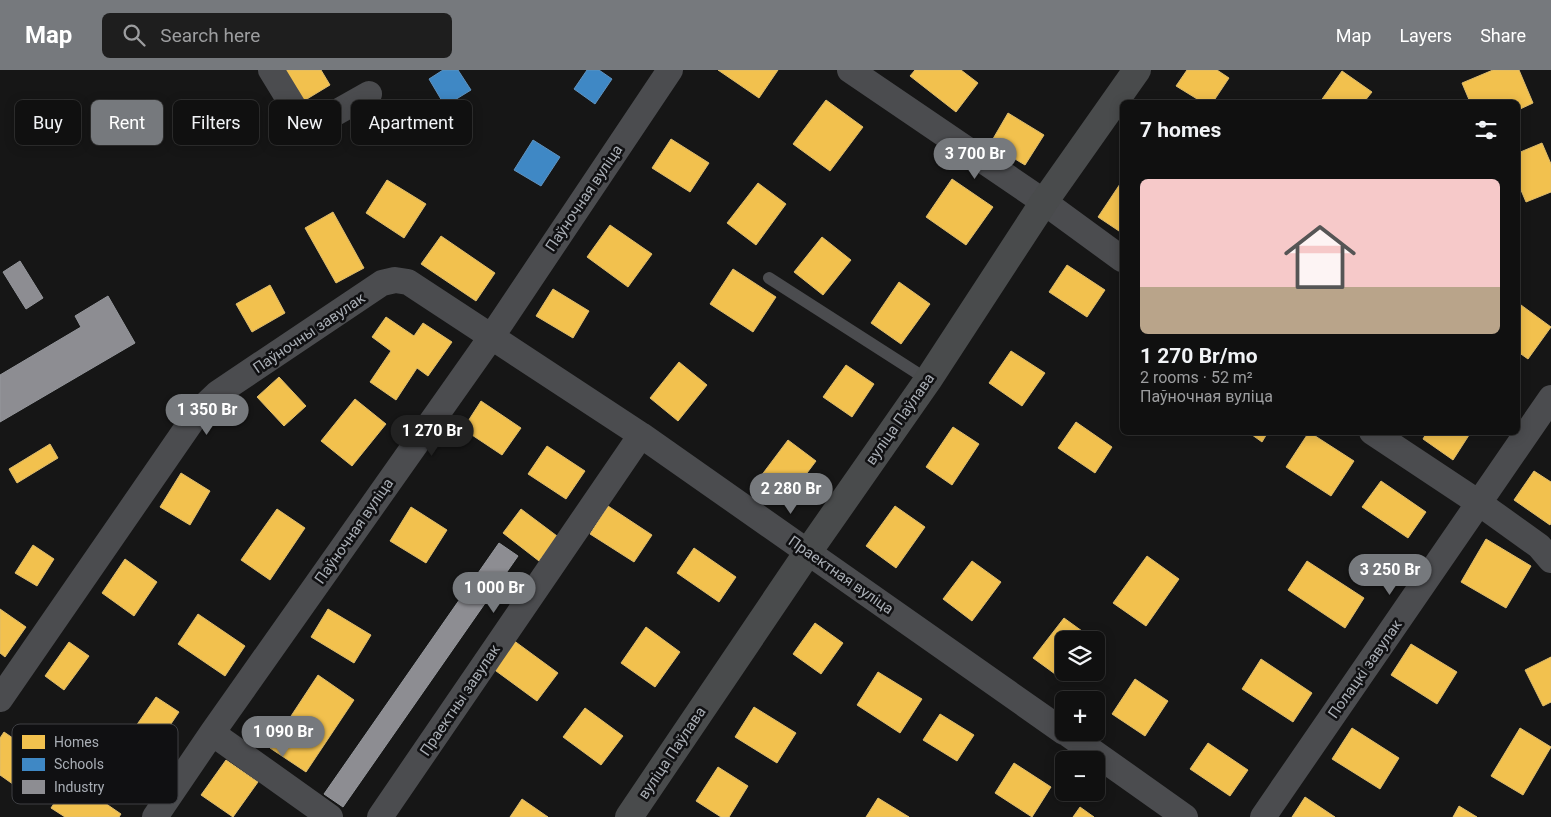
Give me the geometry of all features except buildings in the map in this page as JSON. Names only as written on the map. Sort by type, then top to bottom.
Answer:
[{"type":"street","points":[[271,70],[307,129],[369,94]]},
{"type":"street","name":"Паўночная вуліца","points":[[178,783],[492,336],[670,70]]},
{"type":"street","points":[[850,70],[1044,202],[1120,258]]},
{"type":"street","name":"вуліца Паўлава","points":[[629,817],[808,552],[928,380],[1044,202],[1137,70]]},
{"type":"street","name":"Паўночны завулак","points":[[0,699],[198,412],[218,393],[382,284],[394,280],[408,282],[492,336]]},
{"type":"street","name":"Праектная вуліца","points":[[492,336],[641,435],[1055,726]]},
{"type":"street","name":"Полацкі завулак","points":[[1263,817],[1551,398]]},
{"type":"street","name":"Праектны завулак","points":[[380,817],[641,435]]},
{"type":"street","points":[[1377,435],[1479,503],[1539,546],[1551,560]]},
{"type":"street","points":[[212,733],[330,817]]},
{"type":"street","name":"Праектная вуліца","points":[[1077,741],[1185,817]]},
{"type":"street","name":"Паўночная вуліца","points":[[155,817],[164,804]]},
{"type":"lane","points":[[769,278],[928,380]]}]
